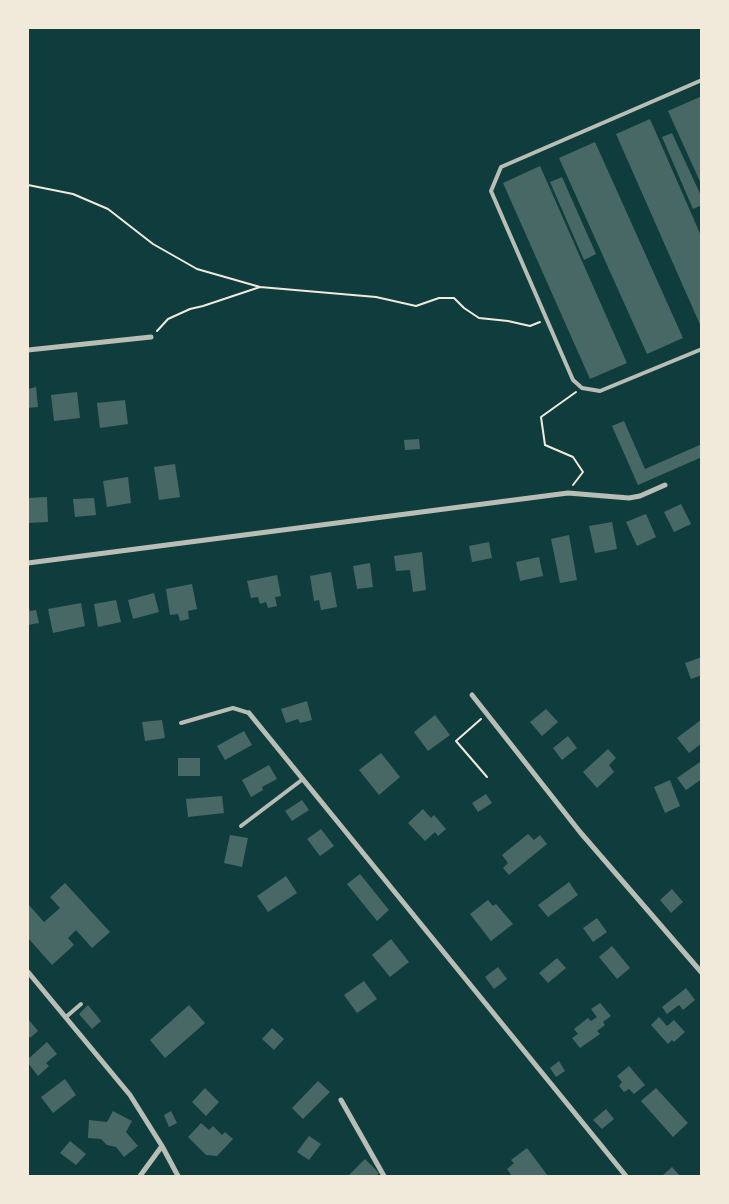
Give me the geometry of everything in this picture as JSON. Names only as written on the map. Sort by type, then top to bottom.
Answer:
[{"type":"street","points":[[28,350],[151,337]]},
{"type":"street","points":[[28,562],[568,493],[629,498],[640,496],[665,485]]},
{"type":"street","points":[[472,696],[580,832],[702,972]]},
{"type":"street","points":[[249,713],[626,1176]]},
{"type":"street","points":[[28,972],[130,1095],[162,1146],[178,1176]]},
{"type":"street","points":[[340,1100],[384,1176]]},
{"type":"street","points":[[140,1176],[162,1146]]},
{"type":"lane","points":[[702,80],[501,167],[491,191],[573,380],[582,388],[600,391],[702,349]]},
{"type":"lane","points":[[181,723],[233,708],[249,713]]},
{"type":"lane","points":[[241,826],[302,779]]},
{"type":"lane","points":[[66,1017],[82,1004]]},
{"type":"path","points":[[28,185],[73,194],[108,209],[153,244],[197,269],[260,287],[376,297],[416,306],[439,298],[454,298],[464,308],[479,318],[508,321],[530,326],[547,320]]},
{"type":"path","points":[[151,337],[168,319],[190,308],[203,306],[260,287]]},
{"type":"path","points":[[568,493],[583,472],[573,457],[544,445],[541,417],[582,388]]},
{"type":"path","points":[[487,715],[456,741],[487,777]]},
{"type":"building","points":[[702,96],[702,186],[668,111]]},
{"type":"building","points":[[650,119],[702,238],[702,329],[616,134]]},
{"type":"building","points":[[672,133],[702,198],[702,205],[693,209],[662,137]]},
{"type":"building","points":[[595,142],[683,338],[647,354],[559,158]]},
{"type":"building","points":[[540,166],[627,363],[590,379],[503,183]]},
{"type":"building","points":[[562,177],[596,254],[584,260],[550,182]]},
{"type":"building","points":[[36,387],[38,407],[28,408],[28,389]]},
{"type":"building","points":[[77,392],[80,418],[54,421],[51,395]]},
{"type":"building","points":[[125,400],[128,424],[100,428],[97,403]]},
{"type":"building","points":[[624,421],[645,469],[702,444],[702,457],[638,485],[612,426]]},
{"type":"building","points":[[419,439],[420,449],[405,450],[404,440]]},
{"type":"building","points":[[175,464],[180,497],[159,500],[154,467]]},
{"type":"building","points":[[128,477],[131,503],[107,507],[103,481]]},
{"type":"building","points":[[47,497],[48,522],[28,523],[28,498]]},
{"type":"building","points":[[94,498],[96,515],[75,517],[73,499]]},
{"type":"building","points":[[681,504],[691,524],[674,532],[664,512]]},
{"type":"building","points":[[646,514],[656,537],[637,546],[626,522]]},
{"type":"building","points":[[612,522],[617,549],[595,553],[589,526]]},
{"type":"building","points":[[569,535],[577,580],[560,583],[551,539]]},
{"type":"building","points":[[489,542],[492,558],[472,562],[469,546]]},
{"type":"building","points":[[422,552],[426,590],[413,592],[410,570],[396,571],[394,556]]},
{"type":"building","points":[[539,557],[543,576],[520,581],[516,562]]},
{"type":"building","points":[[370,563],[373,587],[357,589],[353,566]]},
{"type":"building","points":[[331,572],[337,607],[321,610],[319,600],[314,601],[310,576]]},
{"type":"building","points":[[277,575],[281,596],[275,597],[277,606],[268,608],[266,602],[260,604],[258,597],[251,598],[247,581]]},
{"type":"building","points":[[192,584],[197,609],[188,611],[189,619],[180,621],[178,614],[170,615],[166,589]]},
{"type":"building","points":[[154,593],[159,612],[133,619],[128,600]]},
{"type":"building","points":[[116,600],[121,622],[98,627],[94,604]]},
{"type":"building","points":[[81,603],[85,626],[53,633],[48,609]]},
{"type":"building","points":[[28,605],[30,611],[36,610],[39,623],[28,625]]},
{"type":"building","points":[[702,657],[702,675],[691,679],[685,663]]},
{"type":"building","points":[[307,701],[312,720],[300,723],[298,719],[286,723],[281,709]]},
{"type":"building","points":[[546,709],[558,722],[542,736],[530,722]]},
{"type":"building","points":[[435,715],[450,735],[428,751],[414,732]]},
{"type":"building","points":[[702,719],[702,743],[689,753],[677,738]]},
{"type":"building","points":[[162,720],[165,738],[145,741],[142,722]]},
{"type":"building","points":[[244,731],[252,745],[225,760],[217,746]]},
{"type":"building","points":[[568,736],[577,748],[562,760],[553,748]]},
{"type":"building","points":[[608,749],[616,758],[609,765],[614,772],[597,788],[583,772]]},
{"type":"building","points":[[381,753],[400,777],[379,795],[359,770]]},
{"type":"building","points":[[178,758],[200,758],[200,776],[178,776]]},
{"type":"building","points":[[700,762],[702,779],[686,790],[677,778]]},
{"type":"building","points":[[269,765],[277,779],[262,787],[263,790],[251,797],[242,780]]},
{"type":"building","points":[[670,780],[680,806],[665,813],[654,787]]},
{"type":"building","points":[[486,794],[492,803],[478,812],[472,803]]},
{"type":"building","points":[[222,796],[224,813],[188,817],[186,799]]},
{"type":"building","points":[[302,800],[309,810],[292,821],[285,811]]},
{"type":"building","points":[[423,809],[431,818],[434,815],[446,829],[438,836],[435,832],[425,841],[408,823]]},
{"type":"building","points":[[321,829],[334,846],[320,856],[307,839]]},
{"type":"building","points":[[528,834],[534,840],[540,835],[547,844],[509,875],[503,868],[508,863],[502,855]]},
{"type":"building","points":[[230,835],[248,838],[242,867],[224,863]]},
{"type":"building","points":[[360,874],[389,910],[377,921],[347,884]]},
{"type":"building","points":[[286,876],[297,893],[268,912],[257,896]]},
{"type":"building","points":[[569,882],[578,895],[548,917],[538,905]]},
{"type":"building","points":[[65,883],[110,932],[92,948],[76,930],[68,938],[74,945],[52,965],[28,938],[28,904],[44,922],[60,908],[50,897]]},
{"type":"building","points":[[672,889],[683,902],[671,913],[660,900]]},
{"type":"building","points":[[488,900],[493,906],[496,904],[513,924],[491,941],[470,914]]},
{"type":"building","points":[[597,918],[607,932],[593,942],[583,928]]},
{"type":"building","points":[[391,939],[409,962],[390,977],[372,955]]},
{"type":"building","points":[[612,946],[630,968],[617,979],[599,957]]},
{"type":"building","points":[[557,958],[566,968],[548,983],[539,973]]},
{"type":"building","points":[[498,967],[507,979],[494,989],[485,977]]},
{"type":"building","points":[[364,981],[377,999],[357,1013],[344,995]]},
{"type":"building","points":[[686,988],[695,1000],[683,1010],[679,1005],[667,1014],[662,1007]]},
{"type":"building","points":[[600,1003],[611,1016],[603,1022],[605,1025],[597,1031],[600,1034],[580,1048],[572,1038],[578,1034],[574,1029],[588,1018],[591,1021],[597,1017],[591,1009]]},
{"type":"building","points":[[88,1005],[101,1021],[92,1029],[79,1014]]},
{"type":"building","points":[[189,1005],[205,1023],[165,1058],[150,1040]]},
{"type":"building","points":[[659,1017],[667,1026],[674,1020],[685,1032],[674,1042],[672,1040],[668,1044],[651,1025]]},
{"type":"building","points":[[28,1019],[38,1031],[30,1038],[28,1035]]},
{"type":"building","points":[[272,1028],[284,1039],[274,1050],[262,1039]]},
{"type":"building","points":[[47,1042],[57,1054],[46,1063],[49,1066],[38,1076],[28,1063],[28,1059]]},
{"type":"building","points":[[559,1061],[565,1071],[556,1077],[550,1068]]},
{"type":"building","points":[[629,1066],[645,1085],[634,1094],[629,1089],[624,1092],[619,1086],[622,1082],[617,1076]]},
{"type":"building","points":[[65,1079],[76,1095],[53,1113],[41,1097]]},
{"type":"building","points":[[318,1081],[330,1092],[303,1119],[292,1108]]},
{"type":"building","points":[[205,1088],[219,1102],[206,1116],[192,1102]]},
{"type":"building","points":[[656,1088],[688,1123],[673,1137],[641,1101]]},
{"type":"building","points":[[606,1109],[614,1119],[602,1129],[593,1120]]},
{"type":"building","points":[[113,1111],[132,1121],[126,1132],[138,1146],[124,1157],[116,1147],[107,1145],[101,1139],[88,1138],[89,1120],[107,1122]]},
{"type":"building","points":[[171,1111],[177,1123],[169,1127],[164,1115]]},
{"type":"building","points":[[201,1123],[209,1130],[213,1126],[222,1135],[225,1132],[233,1139],[217,1156],[206,1155],[188,1137]]},
{"type":"building","points":[[309,1136],[321,1144],[309,1160],[297,1152]]},
{"type":"building","points":[[70,1141],[86,1154],[76,1165],[60,1153]]},
{"type":"building","points":[[527,1148],[548,1176],[512,1176],[507,1169],[514,1163],[511,1160]]},
{"type":"building","points":[[365,1159],[379,1173],[376,1176],[348,1176]]},
{"type":"building","points":[[672,1167],[680,1176],[663,1175]]}]
